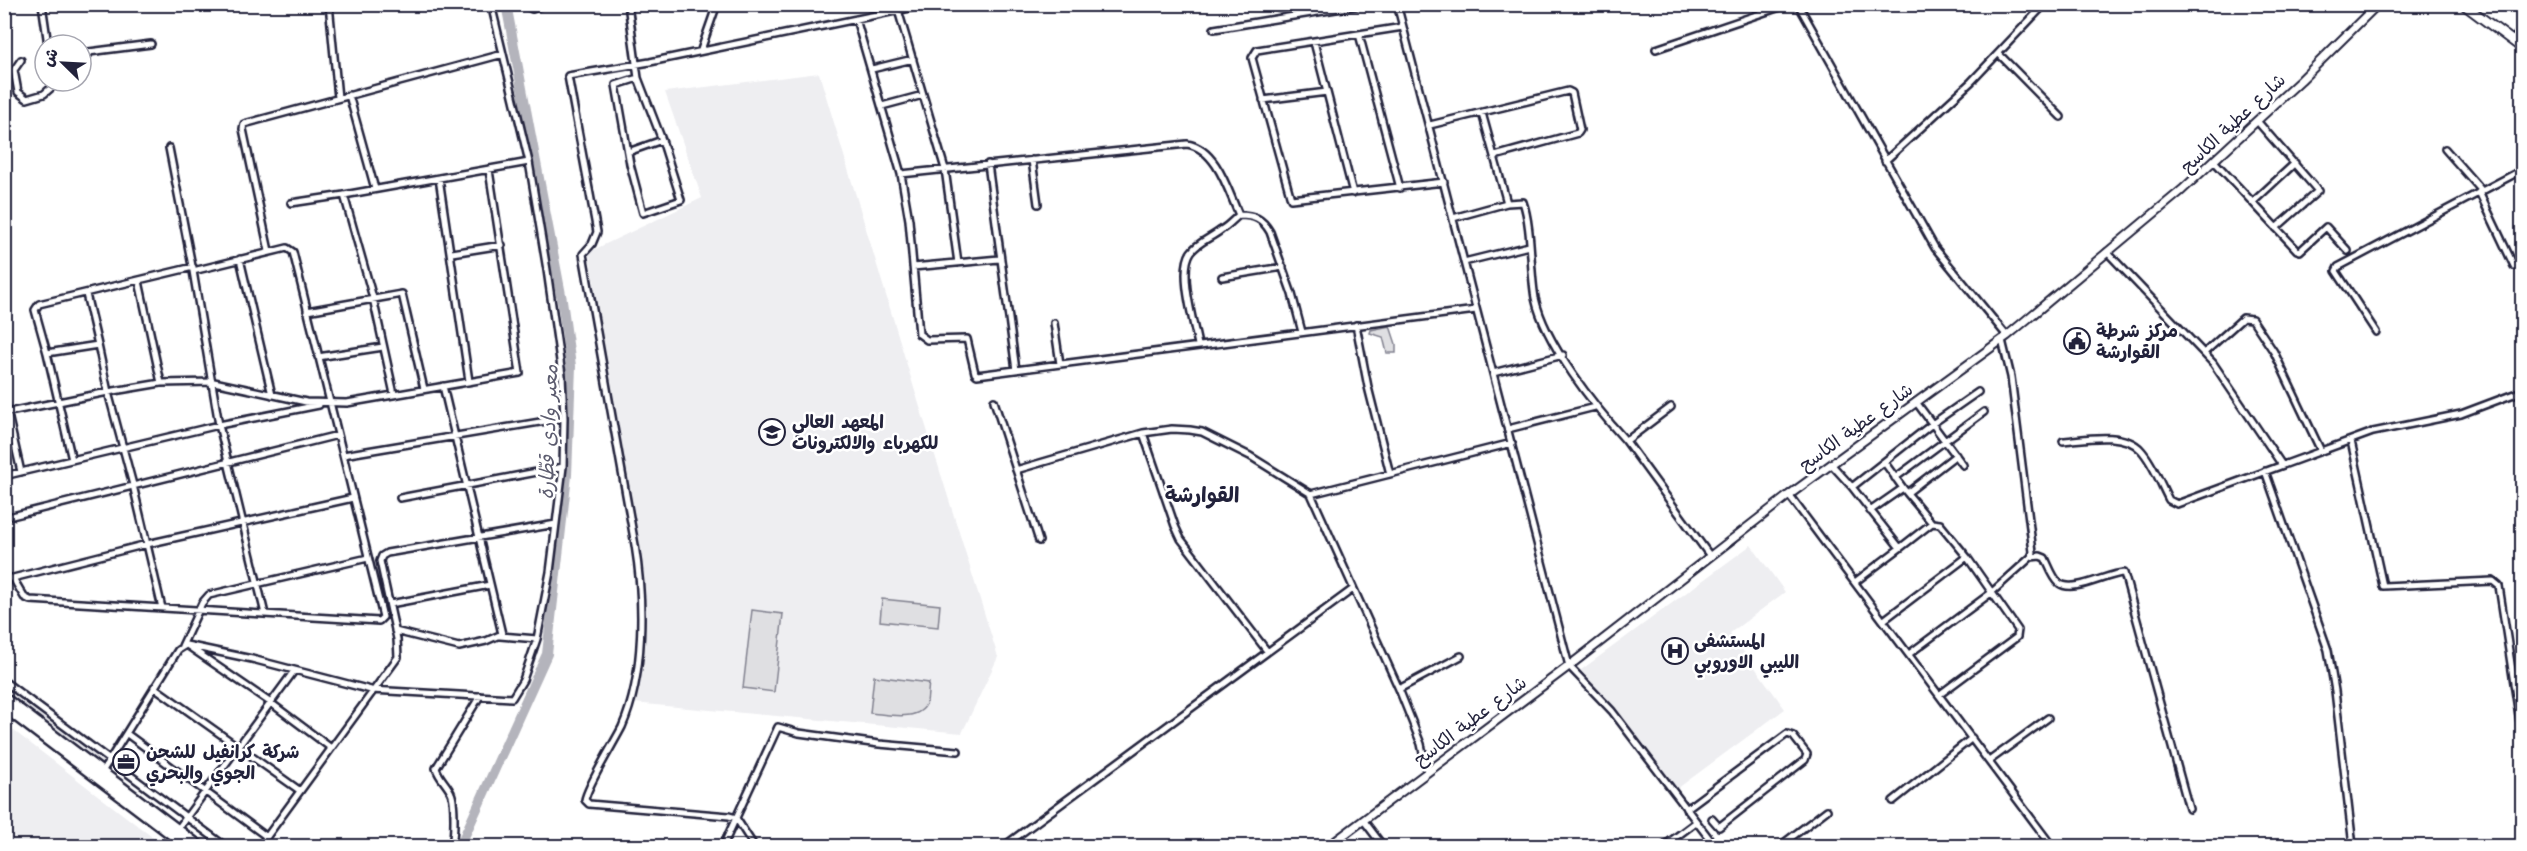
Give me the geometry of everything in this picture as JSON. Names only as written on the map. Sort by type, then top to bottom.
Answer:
[{"type":"highway","points":[[4,698],[200,846]]},
{"type":"highway","points":[[4,707],[187,846]]},
{"type":"main road","points":[[2463,4],[2523,48]]},
{"type":"street","points":[[42,4],[46,33]]},
{"type":"street","points":[[329,4],[338,98]]},
{"type":"street","points":[[184,646],[252,659],[374,691],[512,698],[523,680],[537,639],[556,524],[564,418],[562,375],[548,270],[529,162],[491,4]]},
{"type":"street","points":[[524,4],[532,9],[545,4]]},
{"type":"street","points":[[628,4],[638,78],[662,140],[681,200],[643,213],[633,181],[616,85],[638,78]]},
{"type":"street","points":[[701,50],[717,4]]},
{"type":"street","points":[[754,846],[736,818],[708,813],[589,804],[585,800],[632,702],[640,608],[639,571],[635,545],[583,254],[592,244],[597,232],[568,76],[929,4]]},
{"type":"street","points":[[1214,29],[1367,4]]},
{"type":"street","points":[[1397,4],[1569,666],[1612,711],[1715,846]]},
{"type":"street","points":[[1656,49],[1789,4]]},
{"type":"street","points":[[1798,4],[1935,248],[2004,338],[2011,377],[2033,552],[2031,557],[1991,593],[1909,654]]},
{"type":"street","points":[[1886,161],[1999,54],[2045,4]]},
{"type":"street","name":"شارع عطية الكاسح","points":[[1329,846],[1569,666],[1789,495],[2004,338],[2214,161],[2378,4]]},
{"type":"street","points":[[898,10],[945,169],[958,263]]},
{"type":"street","points":[[855,18],[872,69],[901,174],[909,220],[919,334],[927,340],[967,339],[977,375],[1476,310]]},
{"type":"street","points":[[1403,27],[1257,50],[1253,53],[1252,58],[1290,198],[1444,182]]},
{"type":"street","points":[[2513,41],[2523,28]]},
{"type":"street","points":[[1359,34],[1400,188]]},
{"type":"street","points":[[1314,42],[1353,193]]},
{"type":"street","points":[[93,51],[151,44]]},
{"type":"street","points":[[269,251],[243,129],[244,124],[503,54]]},
{"type":"street","points":[[1999,54],[2061,117]]},
{"type":"street","points":[[872,69],[913,59]]},
{"type":"street","points":[[21,60],[14,70],[18,92],[27,99],[45,93]]},
{"type":"street","points":[[1430,125],[1568,91],[1574,96],[1580,130],[1576,135],[1495,156]]},
{"type":"street","points":[[1263,100],[1327,92]]},
{"type":"street","points":[[349,95],[375,189]]},
{"type":"street","points":[[882,106],[923,95]]},
{"type":"street","points":[[1482,113],[1507,203]]},
{"type":"street","points":[[2257,121],[2317,189],[2317,193],[2276,228]]},
{"type":"street","points":[[628,152],[662,140]]},
{"type":"street","points":[[901,174],[1194,145],[1214,160],[1239,214]]},
{"type":"street","points":[[168,148],[214,382],[219,425],[265,615]]},
{"type":"street","points":[[2445,149],[2480,192],[2514,266]]},
{"type":"street","points":[[1032,160],[1038,204]]},
{"type":"street","points":[[2214,161],[2300,251],[2326,227],[2348,251]]},
{"type":"street","points":[[291,203],[529,162]]},
{"type":"street","points":[[2253,202],[2295,163]]},
{"type":"street","points":[[988,164],[999,259],[1016,370]]},
{"type":"street","points":[[6,413],[161,383],[214,382],[306,402],[347,403],[520,373],[489,170]]},
{"type":"street","points":[[2376,332],[2336,271],[2338,267],[2523,170]]},
{"type":"street","points":[[439,178],[452,253],[469,381]]},
{"type":"street","points":[[344,195],[373,298],[394,394]]},
{"type":"street","points":[[1453,218],[1507,203],[1518,201],[1524,204],[1535,298],[1540,314],[1595,407],[1626,441],[1710,556]]},
{"type":"street","points":[[1239,214],[1257,217],[1265,222],[1302,332]]},
{"type":"street","points":[[1198,345],[1186,278],[1187,261],[1201,243],[1220,232],[1239,214]]},
{"type":"street","points":[[452,253],[502,245]]},
{"type":"street","points":[[1464,262],[1529,246]]},
{"type":"street","points":[[14,578],[24,597],[30,600],[265,615],[381,620],[383,617],[293,252],[287,248],[36,306],[35,310],[72,460]]},
{"type":"street","points":[[2107,252],[2213,363],[2282,465]]},
{"type":"street","points":[[240,258],[272,395]]},
{"type":"street","points":[[913,267],[999,259]]},
{"type":"street","points":[[1222,277],[1282,267]]},
{"type":"street","points":[[140,281],[161,383]]},
{"type":"street","points":[[307,311],[399,293],[404,298],[424,389]]},
{"type":"street","points":[[86,294],[162,608]]},
{"type":"street","points":[[2204,353],[2243,318],[2252,319],[2274,352],[2321,451]]},
{"type":"street","points":[[1054,323],[1060,364]]},
{"type":"street","points":[[1356,325],[1368,387],[1390,474]]},
{"type":"street","points":[[47,352],[98,345]]},
{"type":"street","points":[[318,357],[382,347]]},
{"type":"street","points":[[1493,374],[1563,355]]},
{"type":"street","points":[[443,386],[503,631],[500,636]]},
{"type":"street","points":[[2063,441],[2109,439],[2127,441],[2142,450],[2169,500],[2178,504],[2373,432],[2461,414],[2521,391],[2523,398]]},
{"type":"street","points":[[1852,487],[1932,424],[1978,392]]},
{"type":"street","points":[[4,397],[21,472]]},
{"type":"street","points":[[993,401],[1039,541]]},
{"type":"street","points":[[1916,402],[1963,465]]},
{"type":"street","points":[[4,476],[219,425],[329,403]]},
{"type":"street","points":[[1508,429],[1595,407]]},
{"type":"street","points":[[1626,441],[1671,407]]},
{"type":"street","points":[[1895,478],[1984,412]]},
{"type":"street","points":[[343,455],[564,418]]},
{"type":"street","points":[[1016,470],[1143,433],[1172,429],[1202,432],[1250,456],[1311,494],[1399,690],[1421,744],[1427,772]]},
{"type":"street","points":[[1143,433],[1174,526],[1181,539],[1267,651]]},
{"type":"street","points":[[4,518],[338,435]]},
{"type":"street","points":[[2351,441],[2383,586],[2493,581],[2499,586],[2523,735]]},
{"type":"street","points":[[1311,494],[1512,443]]},
{"type":"street","points":[[1869,511],[1905,490],[1956,455]]},
{"type":"street","points":[[1884,462],[1932,524]]},
{"type":"street","points":[[1832,465],[1900,548]]},
{"type":"street","points":[[400,498],[562,467]]},
{"type":"street","points":[[2265,471],[2328,650],[2353,846]]},
{"type":"street","points":[[1789,495],[2052,846]]},
{"type":"street","points":[[4,578],[14,578],[147,544],[353,498]]},
{"type":"street","points":[[260,846],[398,657],[396,631],[381,561],[382,556],[556,524]]},
{"type":"street","points":[[1856,582],[1932,524],[1940,524],[1968,557],[2018,630],[2017,637],[1939,695]]},
{"type":"street","points":[[1884,620],[1968,557]]},
{"type":"street","points":[[2031,557],[2045,558],[2055,578],[2063,585],[2085,583],[2121,572],[2126,574],[2189,809]]},
{"type":"street","points":[[102,772],[154,687],[184,646],[198,610],[209,595],[368,558]]},
{"type":"street","points":[[390,604],[490,585]]},
{"type":"street","points":[[1004,846],[1353,589]]},
{"type":"street","points":[[396,631],[459,647],[500,636],[537,639]]},
{"type":"street","points":[[184,646],[271,703],[331,748]]},
{"type":"street","points":[[1399,690],[1461,656]]},
{"type":"street","points":[[177,830],[294,671]]},
{"type":"street","points":[[4,681],[225,846]]},
{"type":"street","points":[[154,687],[299,790]]},
{"type":"street","points":[[451,846],[455,839],[453,796],[438,775],[436,768],[480,696]]},
{"type":"street","points":[[1989,761],[2048,717]]},
{"type":"street","points":[[723,846],[778,728],[879,744],[958,751]]},
{"type":"street","points":[[127,734],[267,837]]},
{"type":"street","points":[[1686,809],[1787,734],[1793,736],[1807,754],[1805,760],[1719,827],[1712,819]]},
{"type":"street","points":[[1893,801],[1972,738]]},
{"type":"street","points":[[1780,846],[1827,810]]},
{"type":"street","points":[[1364,821],[1383,846]]},
{"type":"street","points":[[1664,846],[1696,822]]},
{"type":"shaded area","name":"المعهد العالي للكهرباء والالكترونات","points":[[819,73],[998,657],[962,733],[633,703],[640,662],[639,571],[589,252],[702,198],[665,92]]},
{"type":"shaded area","points":[[1390,326],[1396,344],[1396,353],[1387,353],[1383,337],[1370,333],[1371,330]]},
{"type":"shaded area","name":"المستشفی الليبي الاوروبي","points":[[1751,545],[1785,592],[1730,633],[1785,709],[1674,791],[1614,708],[1581,670]]},
{"type":"shaded area","points":[[882,599],[940,605],[938,627],[880,621]]},
{"type":"shaded area","points":[[752,610],[783,614],[774,692],[743,688]]},
{"type":"shaded area","points":[[874,676],[929,683],[927,702],[923,709],[917,713],[902,716],[870,713]]},
{"type":"shaded area","points":[[4,677],[111,756],[103,771],[5,694]]},
{"type":"shaded area","points":[[5,724],[164,846],[5,846]]},
{"type":"waterway","name":"معبر وادي قطّارة","points":[[460,846],[547,654],[567,475],[571,366],[562,300],[506,4]]},
{"type":"place","name":"مركز شرطة القوارشة","points":[[2077,341]]},
{"type":"place","name":"المعهد العالي للكهرباء والالكترونات","points":[[772,432]]},
{"type":"place","name":"المستشفی الليبي الاوروبي","points":[[1675,651]]},
{"type":"place","name":"شركة كرانفيل للشحن الجوي والبحري","points":[[126,762]]},
{"type":"district","name":"القوارشة","points":[[1202,495]]}]
